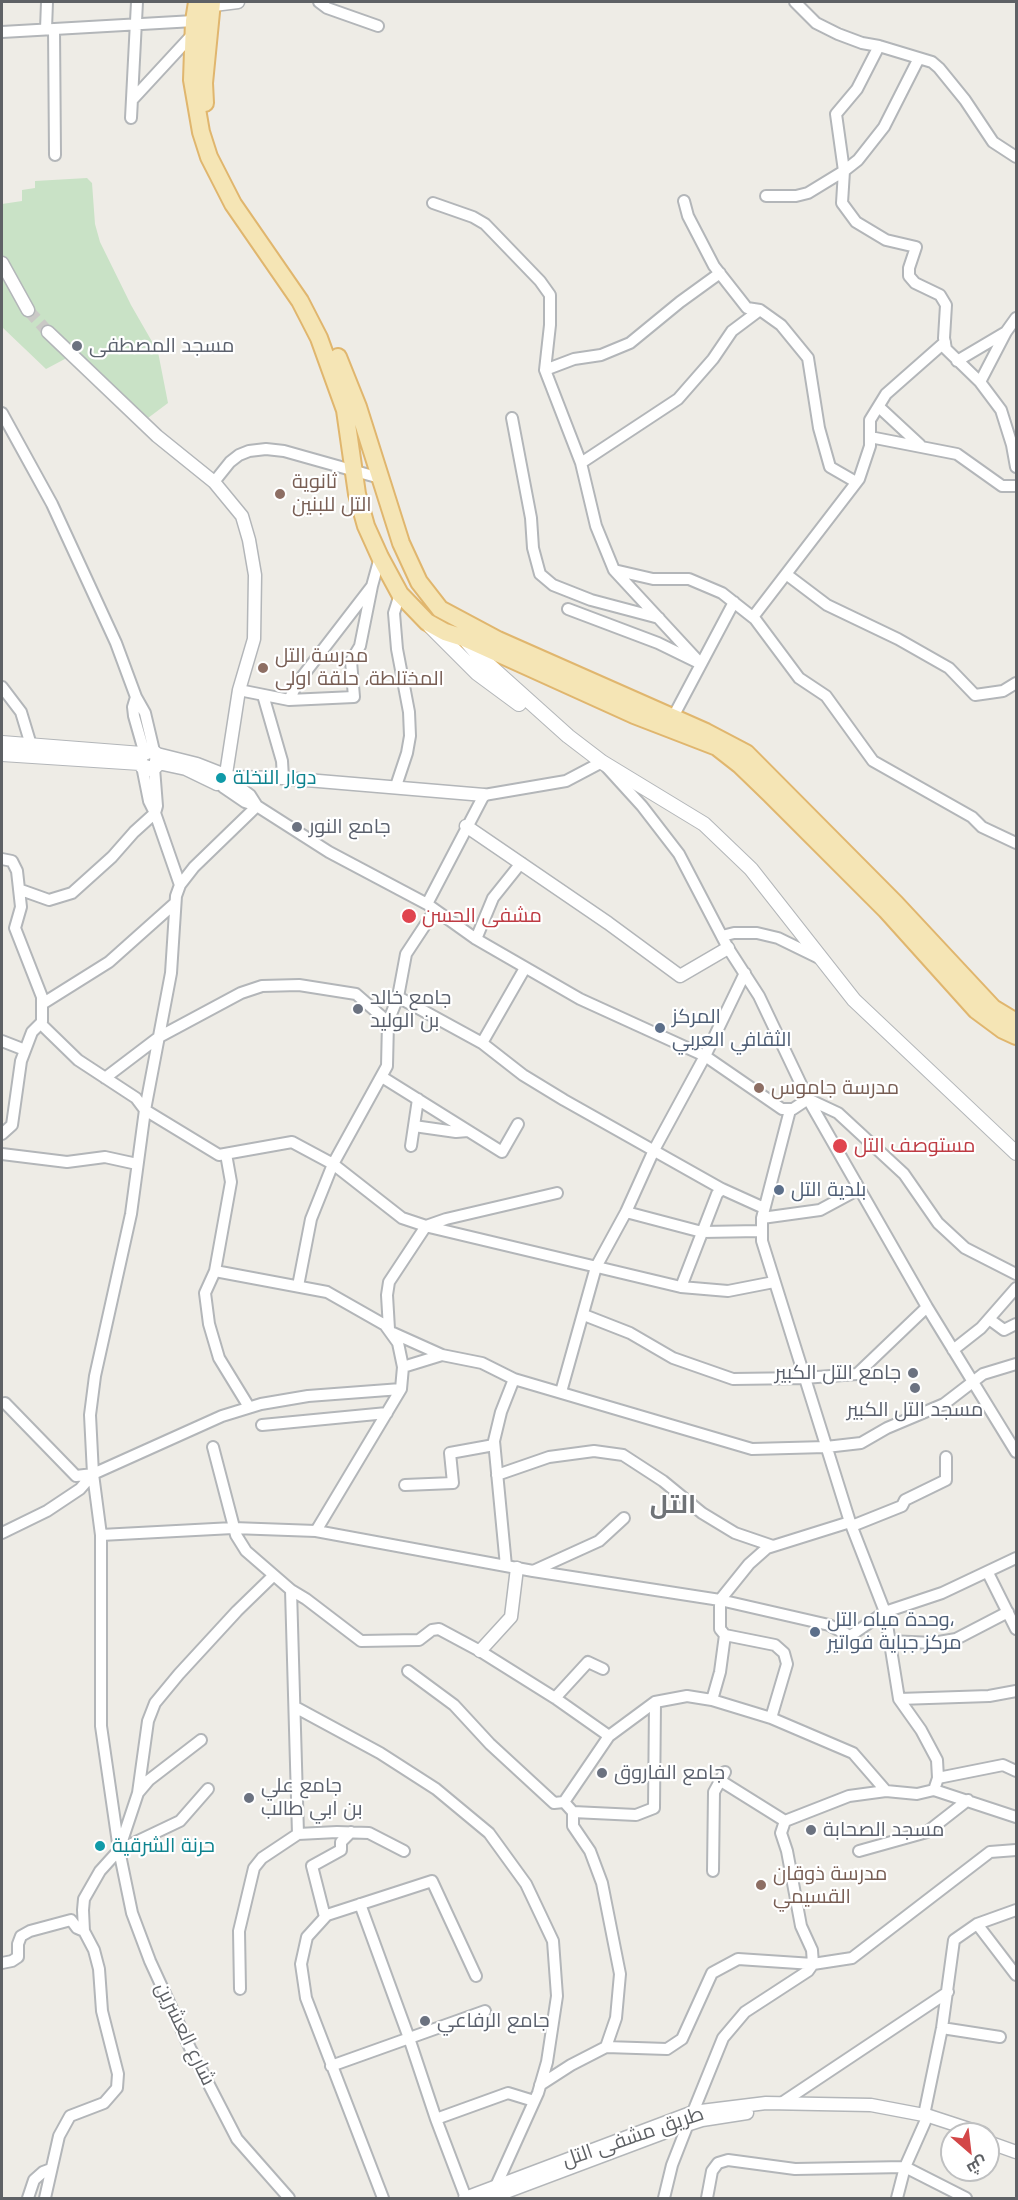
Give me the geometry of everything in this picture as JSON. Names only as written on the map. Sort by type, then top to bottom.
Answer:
[{"type":"main road","points":[[201,12],[192,80],[195,106],[209,157],[233,204],[300,301],[319,338],[345,410],[357,494],[366,526],[380,557],[400,594],[441,639],[477,673],[568,736]]},
{"type":"main road","points":[[201,12],[204,83],[208,124],[213,144],[230,182],[310,298],[329,334],[358,407],[401,543],[419,582],[480,657],[568,736],[602,762],[704,824],[751,869],[854,1000],[1017,1153]]},
{"type":"main road","points":[[380,557],[401,543]]},
{"type":"main road","points":[[440,609],[498,640],[673,717],[746,753],[896,904],[993,1008],[1017,1022]]},
{"type":"main road","points":[[427,622],[634,715],[717,747],[762,786],[878,902],[976,1010],[1003,1030],[1017,1036]]},
{"type":"main road","points":[[2,743],[149,759]]},
{"type":"main road","points":[[2,754],[149,759]]},
{"type":"street","points":[[47,2],[55,155]]},
{"type":"street","points":[[131,118],[137,2]]},
{"type":"street","points":[[2,32],[136,24],[201,12],[238,2]]},
{"type":"street","points":[[319,2],[327,8],[378,26]]},
{"type":"street","points":[[795,2],[816,23],[854,40],[932,62],[965,100],[993,142],[1017,156]]},
{"type":"street","points":[[132,100],[201,12]]},
{"type":"street","points":[[879,46],[857,89],[836,114],[844,171],[842,203],[856,222],[886,240],[916,247],[909,268],[909,276],[915,283],[940,295],[946,305],[946,349],[980,382],[1001,410],[1017,467]]},
{"type":"street","points":[[766,196],[796,196],[808,193],[858,160],[884,127],[919,58]]},
{"type":"street","points":[[684,201],[688,216],[720,273],[747,309],[760,310],[782,325],[808,358],[819,428],[830,467],[856,482]]},
{"type":"street","points":[[433,203],[473,216],[485,224],[540,281],[550,295],[550,326],[545,370],[581,464],[596,526],[614,570],[701,664]]},
{"type":"street","points":[[2,263],[28,310]]},
{"type":"street","points":[[545,370],[574,359],[601,355],[630,343],[720,273]]},
{"type":"street","points":[[581,464],[678,399],[713,359],[732,331],[760,310]]},
{"type":"street","points":[[980,382],[1006,332],[1017,318]]},
{"type":"street","points":[[48,332],[157,436],[214,482],[242,516],[255,575],[254,639],[239,690],[224,779]]},
{"type":"street","points":[[957,362],[1006,332]]},
{"type":"street","points":[[753,617],[856,482],[870,446],[870,420],[886,394],[945,342]]},
{"type":"street","points":[[879,406],[920,446]]},
{"type":"street","points":[[2,413],[52,504],[116,643],[136,697],[145,713],[149,759],[149,801],[180,885]]},
{"type":"street","points":[[512,418],[531,518],[533,548],[540,574],[553,585],[591,600],[658,618]]},
{"type":"street","points":[[870,437],[957,454],[1002,486],[1017,486]]},
{"type":"street","points":[[214,482],[235,457],[258,449],[284,451],[380,478]]},
{"type":"street","points":[[239,690],[289,700],[354,697],[351,661],[360,646],[380,557]]},
{"type":"street","points":[[614,570],[653,579],[689,579],[722,593],[753,617],[799,678],[826,696],[873,761],[972,817],[982,827],[1017,843]]},
{"type":"street","points":[[786,574],[827,605],[898,639],[949,668],[975,695],[1003,691],[1017,683]]},
{"type":"street","points":[[289,700],[298,682],[372,586]]},
{"type":"street","points":[[396,786],[410,736],[409,712],[397,649],[394,613],[400,594]]},
{"type":"street","points":[[673,717],[734,602]]},
{"type":"street","points":[[568,609],[658,643],[701,664]]},
{"type":"street","points":[[2,687],[21,712],[31,745]]},
{"type":"street","points":[[263,695],[282,761],[283,778]]},
{"type":"street","points":[[149,759],[224,779],[283,778],[484,795],[566,781],[602,762],[642,806],[679,854],[728,948],[765,1009],[808,1099],[952,1350],[1017,1452]]},
{"type":"street","points":[[224,779],[248,804],[257,806],[329,852],[431,907],[476,939],[580,999],[705,1056],[782,1109],[790,1110],[808,1099]]},
{"type":"street","points":[[298,1286],[311,1219],[333,1164],[387,1066],[388,1022],[398,997],[406,954],[431,907],[466,826],[484,795]]},
{"type":"street","points":[[180,885],[194,867],[257,806]]},
{"type":"street","points":[[21,890],[49,900],[72,893],[112,857],[155,813]]},
{"type":"street","points":[[466,826],[521,862],[680,976],[728,948]]},
{"type":"street","points":[[2,859],[12,861],[17,871],[21,890],[21,907],[15,928],[42,997],[41,1024],[32,1032],[26,1050],[17,1082],[12,1125],[2,1134]]},
{"type":"street","points":[[476,939],[493,898],[521,862]]},
{"type":"street","name":"شارع العشرين","points":[[180,885],[174,904],[171,973],[145,1110],[131,1214],[95,1376],[90,1415],[93,1474],[101,1535],[101,1726],[119,1850],[132,1913],[150,1961],[190,2048],[237,2139],[289,2199]]},
{"type":"street","points":[[42,1004],[109,962],[174,904]]},
{"type":"street","points":[[722,936],[734,933],[757,933],[778,938],[819,958]]},
{"type":"street","points":[[483,1043],[525,968]]},
{"type":"street","points":[[561,1392],[596,1267],[626,1212],[654,1150],[705,1056],[745,973]]},
{"type":"street","points":[[105,1078],[159,1037],[241,993],[262,986],[299,985],[356,994],[388,1022]]},
{"type":"street","points":[[398,997],[483,1043],[543,1088],[763,1213],[820,1210],[859,1189]]},
{"type":"street","points":[[41,1024],[78,1060],[136,1098],[145,1110],[219,1155],[292,1142],[333,1164],[402,1218],[426,1226],[681,1287],[728,1291],[774,1282]]},
{"type":"street","points":[[2,1041],[26,1050]]},
{"type":"street","points":[[382,1077],[502,1152],[518,1124]]},
{"type":"street","points":[[411,1146],[418,1098]]},
{"type":"street","points":[[808,1099],[838,1113],[904,1174],[938,1223],[965,1248],[1017,1274]]},
{"type":"street","points":[[790,1110],[763,1213],[760,1230],[764,1251],[851,1524],[885,1612],[899,1699],[921,1730],[937,1760],[938,1778],[934,1790]]},
{"type":"street","points":[[414,1126],[456,1132],[468,1131]]},
{"type":"street","points":[[2,1154],[67,1162],[105,1157],[137,1164]]},
{"type":"street","points":[[226,1154],[231,1182],[215,1271],[206,1293],[209,1324],[219,1358],[249,1407]]},
{"type":"street","points":[[681,1287],[717,1194],[722,1189]]},
{"type":"street","points":[[390,1331],[387,1295],[389,1282],[426,1226],[446,1219],[557,1194]]},
{"type":"street","points":[[626,1212],[702,1232],[760,1230]]},
{"type":"street","points":[[215,1271],[327,1292],[385,1324],[398,1343],[403,1366],[401,1389],[316,1531]]},
{"type":"street","points":[[952,1350],[989,1319],[1017,1287]]},
{"type":"street","points":[[584,1315],[630,1333],[673,1358],[733,1379],[804,1378],[857,1374],[927,1307]]},
{"type":"street","points":[[989,1319],[1004,1330],[1017,1324]]},
{"type":"street","points":[[390,1331],[442,1356],[482,1363],[514,1379],[752,1449],[826,1447],[861,1443],[887,1428],[944,1404],[983,1374],[1017,1364]]},
{"type":"street","points":[[403,1366],[442,1356]]},
{"type":"street","points":[[480,1651],[511,1617],[512,1567],[494,1445],[501,1412],[514,1379]]},
{"type":"street","points":[[5,1403],[76,1476],[93,1474],[222,1416],[249,1407],[308,1396],[401,1389]]},
{"type":"street","points":[[262,1425],[387,1413]]},
{"type":"street","points":[[405,1485],[453,1483],[450,1453],[494,1445]]},
{"type":"street","points":[[213,1447],[233,1528],[246,1551],[291,1590],[360,1640],[419,1640],[432,1630],[439,1629],[480,1651],[555,1698],[609,1736]]},
{"type":"street","points":[[497,1475],[549,1457],[594,1451],[623,1455],[663,1481],[702,1513],[735,1533],[773,1546]]},
{"type":"street","points":[[771,1718],[787,1664],[784,1653],[775,1645],[725,1635],[720,1629],[720,1600],[749,1564],[767,1548],[851,1524],[902,1506],[905,1500],[946,1480],[946,1457]]},
{"type":"street","points":[[2,1533],[47,1511],[80,1488],[93,1474]]},
{"type":"street","points":[[532,1571],[599,1541],[624,1518]]},
{"type":"street","points":[[101,1535],[233,1528],[316,1531],[532,1571],[720,1600],[830,1625],[850,1636],[885,1612],[942,1593],[1017,1558]]},
{"type":"street","points":[[988,1573],[1017,1629]]},
{"type":"street","points":[[119,1850],[138,1793],[148,1721],[155,1703],[237,1611],[273,1576]]},
{"type":"street","points":[[291,1590],[298,1834]]},
{"type":"street","points":[[889,1641],[933,1643],[956,1639],[1008,1612]]},
{"type":"street","points":[[712,1701],[720,1672],[725,1635]]},
{"type":"street","points":[[555,1698],[588,1662],[603,1669]]},
{"type":"street","points":[[408,1671],[454,1705],[490,1744],[554,1803],[564,1802]]},
{"type":"street","points":[[899,1699],[988,1696],[1017,1691]]},
{"type":"street","points":[[564,1802],[609,1736],[655,1702],[687,1696],[771,1718],[853,1753],[886,1791]]},
{"type":"street","points":[[573,1812],[636,1815],[654,1808],[655,1702]]},
{"type":"street","points":[[295,1707],[380,1753],[436,1789],[489,1833],[526,1884],[553,1941],[557,1996],[547,2062],[502,2193]]},
{"type":"street","points":[[138,1793],[149,1780],[201,1740]]},
{"type":"street","points":[[938,1778],[1003,1765],[1017,1771]]},
{"type":"street","points":[[713,1871],[714,1792],[723,1776],[785,1821]]},
{"type":"street","points":[[45,2199],[59,2136],[70,2116],[104,2103],[117,2088],[118,2074],[102,2011],[99,1969],[94,1950],[84,1931],[84,1899],[100,1870],[119,1850],[180,1821],[208,1789]]},
{"type":"street","points":[[785,1821],[849,1796],[886,1791],[917,1794],[934,1790],[1017,1817]]},
{"type":"street","points":[[859,1851],[927,1832],[968,1800]]},
{"type":"street","points":[[564,1802],[573,1812],[573,1826],[590,1851],[602,1883],[620,1974],[616,2018],[606,2047]]},
{"type":"street","points":[[664,2199],[672,2166],[723,2038],[745,2012],[808,1971],[813,1964],[812,1950],[801,1926],[787,1851],[781,1833],[785,1821]]},
{"type":"street","points":[[325,1917],[312,1866],[341,1850],[341,1842],[351,1832]]},
{"type":"street","points":[[240,1989],[239,1931],[254,1868],[269,1852],[298,1834],[351,1832],[369,1833],[404,1851]]},
{"type":"street","points":[[540,2085],[606,2047],[668,2049],[682,2039],[712,1973],[738,1959],[813,1964],[852,1958],[990,1852],[1017,1850]]},
{"type":"street","points":[[383,2199],[306,1998],[301,1964],[307,1937],[325,1917],[432,1881],[476,1976]]},
{"type":"street","points":[[360,1904],[466,2198]]},
{"type":"street","points":[[897,2199],[905,2167],[924,2118],[942,2028],[954,1940],[978,1924],[1017,1910]]},
{"type":"street","points":[[2,1963],[18,1957],[18,1944],[21,1936],[30,1931],[71,1920],[77,1928],[84,1931]]},
{"type":"street","points":[[978,1924],[1017,1975]]},
{"type":"street","points":[[783,2102],[948,1992]]},
{"type":"street","points":[[331,2066],[485,2011]]},
{"type":"street","points":[[942,2028],[1000,2037]]},
{"type":"street","points":[[436,2119],[508,2093],[534,2102]]},
{"type":"street","name":"طريق مشفى التل","points":[[490,2199],[691,2118],[766,2103],[871,2105],[940,2122]]},
{"type":"street","name":"طريق مشفى التل","points":[[691,2118],[765,2110],[860,2112],[924,2118],[940,2125]]},
{"type":"street","points":[[1000,2139],[1017,2145]]},
{"type":"street","points":[[1000,2146],[1017,2152]]},
{"type":"street","points":[[707,2199],[712,2171],[718,2163],[728,2160],[795,2169],[905,2167],[966,2199]]},
{"type":"street","points":[[28,2199],[34,2180],[43,2172],[51,2169]]},
{"type":"street","name":"طريق مشفى التل","points":[[466,2198],[502,2193]]},
{"type":"green space","points":[[87,178],[92,183],[95,224],[100,242],[131,305],[158,352],[168,403],[148,418],[78,352],[46,369],[2,327],[2,204],[22,201],[22,190],[35,188],[35,181]]},
{"type":"tunnel","points":[[28,310],[48,332]]},
{"type":"place","name":"مسجد المصطفى","points":[[77,346]]},
{"type":"place","name":"ثانوية التل للبنين","points":[[280,494]]},
{"type":"place","name":"مدرسة التل المختلطة، حلقة اولى","points":[[263,668]]},
{"type":"place","name":"دوار النخلة","points":[[221,778]]},
{"type":"place","name":"جامع النور","points":[[297,827]]},
{"type":"place","name":"مشفى الحسن","points":[[409,916]]},
{"type":"place","name":"جامع خالد بن الوليد","points":[[358,1009]]},
{"type":"place","name":"المركز الثقافي العربي","points":[[660,1028]]},
{"type":"place","name":"مدرسة جاموس","points":[[759,1088]]},
{"type":"place","name":"مستوصف التل","points":[[840,1146]]},
{"type":"place","name":"بلدية التل","points":[[779,1190]]},
{"type":"place","name":"جامع التل الكبير","points":[[913,1373]]},
{"type":"place","name":"مسجد التل الكبير","points":[[915,1388]]},
{"type":"place","name":"وحدة مياه التل، مركز جباية فواتير","points":[[815,1632]]},
{"type":"place","name":"جامع الفاروق","points":[[602,1773]]},
{"type":"place","name":"جامع علي بن ابي طالب","points":[[249,1798]]},
{"type":"place","name":"مسجد الصحابة","points":[[811,1830]]},
{"type":"place","name":"حرنة الشرقية","points":[[100,1846]]},
{"type":"place","name":"مدرسة ذوقان القسيمي","points":[[761,1885]]},
{"type":"place","name":"جامع الرفاعي","points":[[425,2021]]},
{"type":"district","name":"التل","points":[[673,1505]]}]
